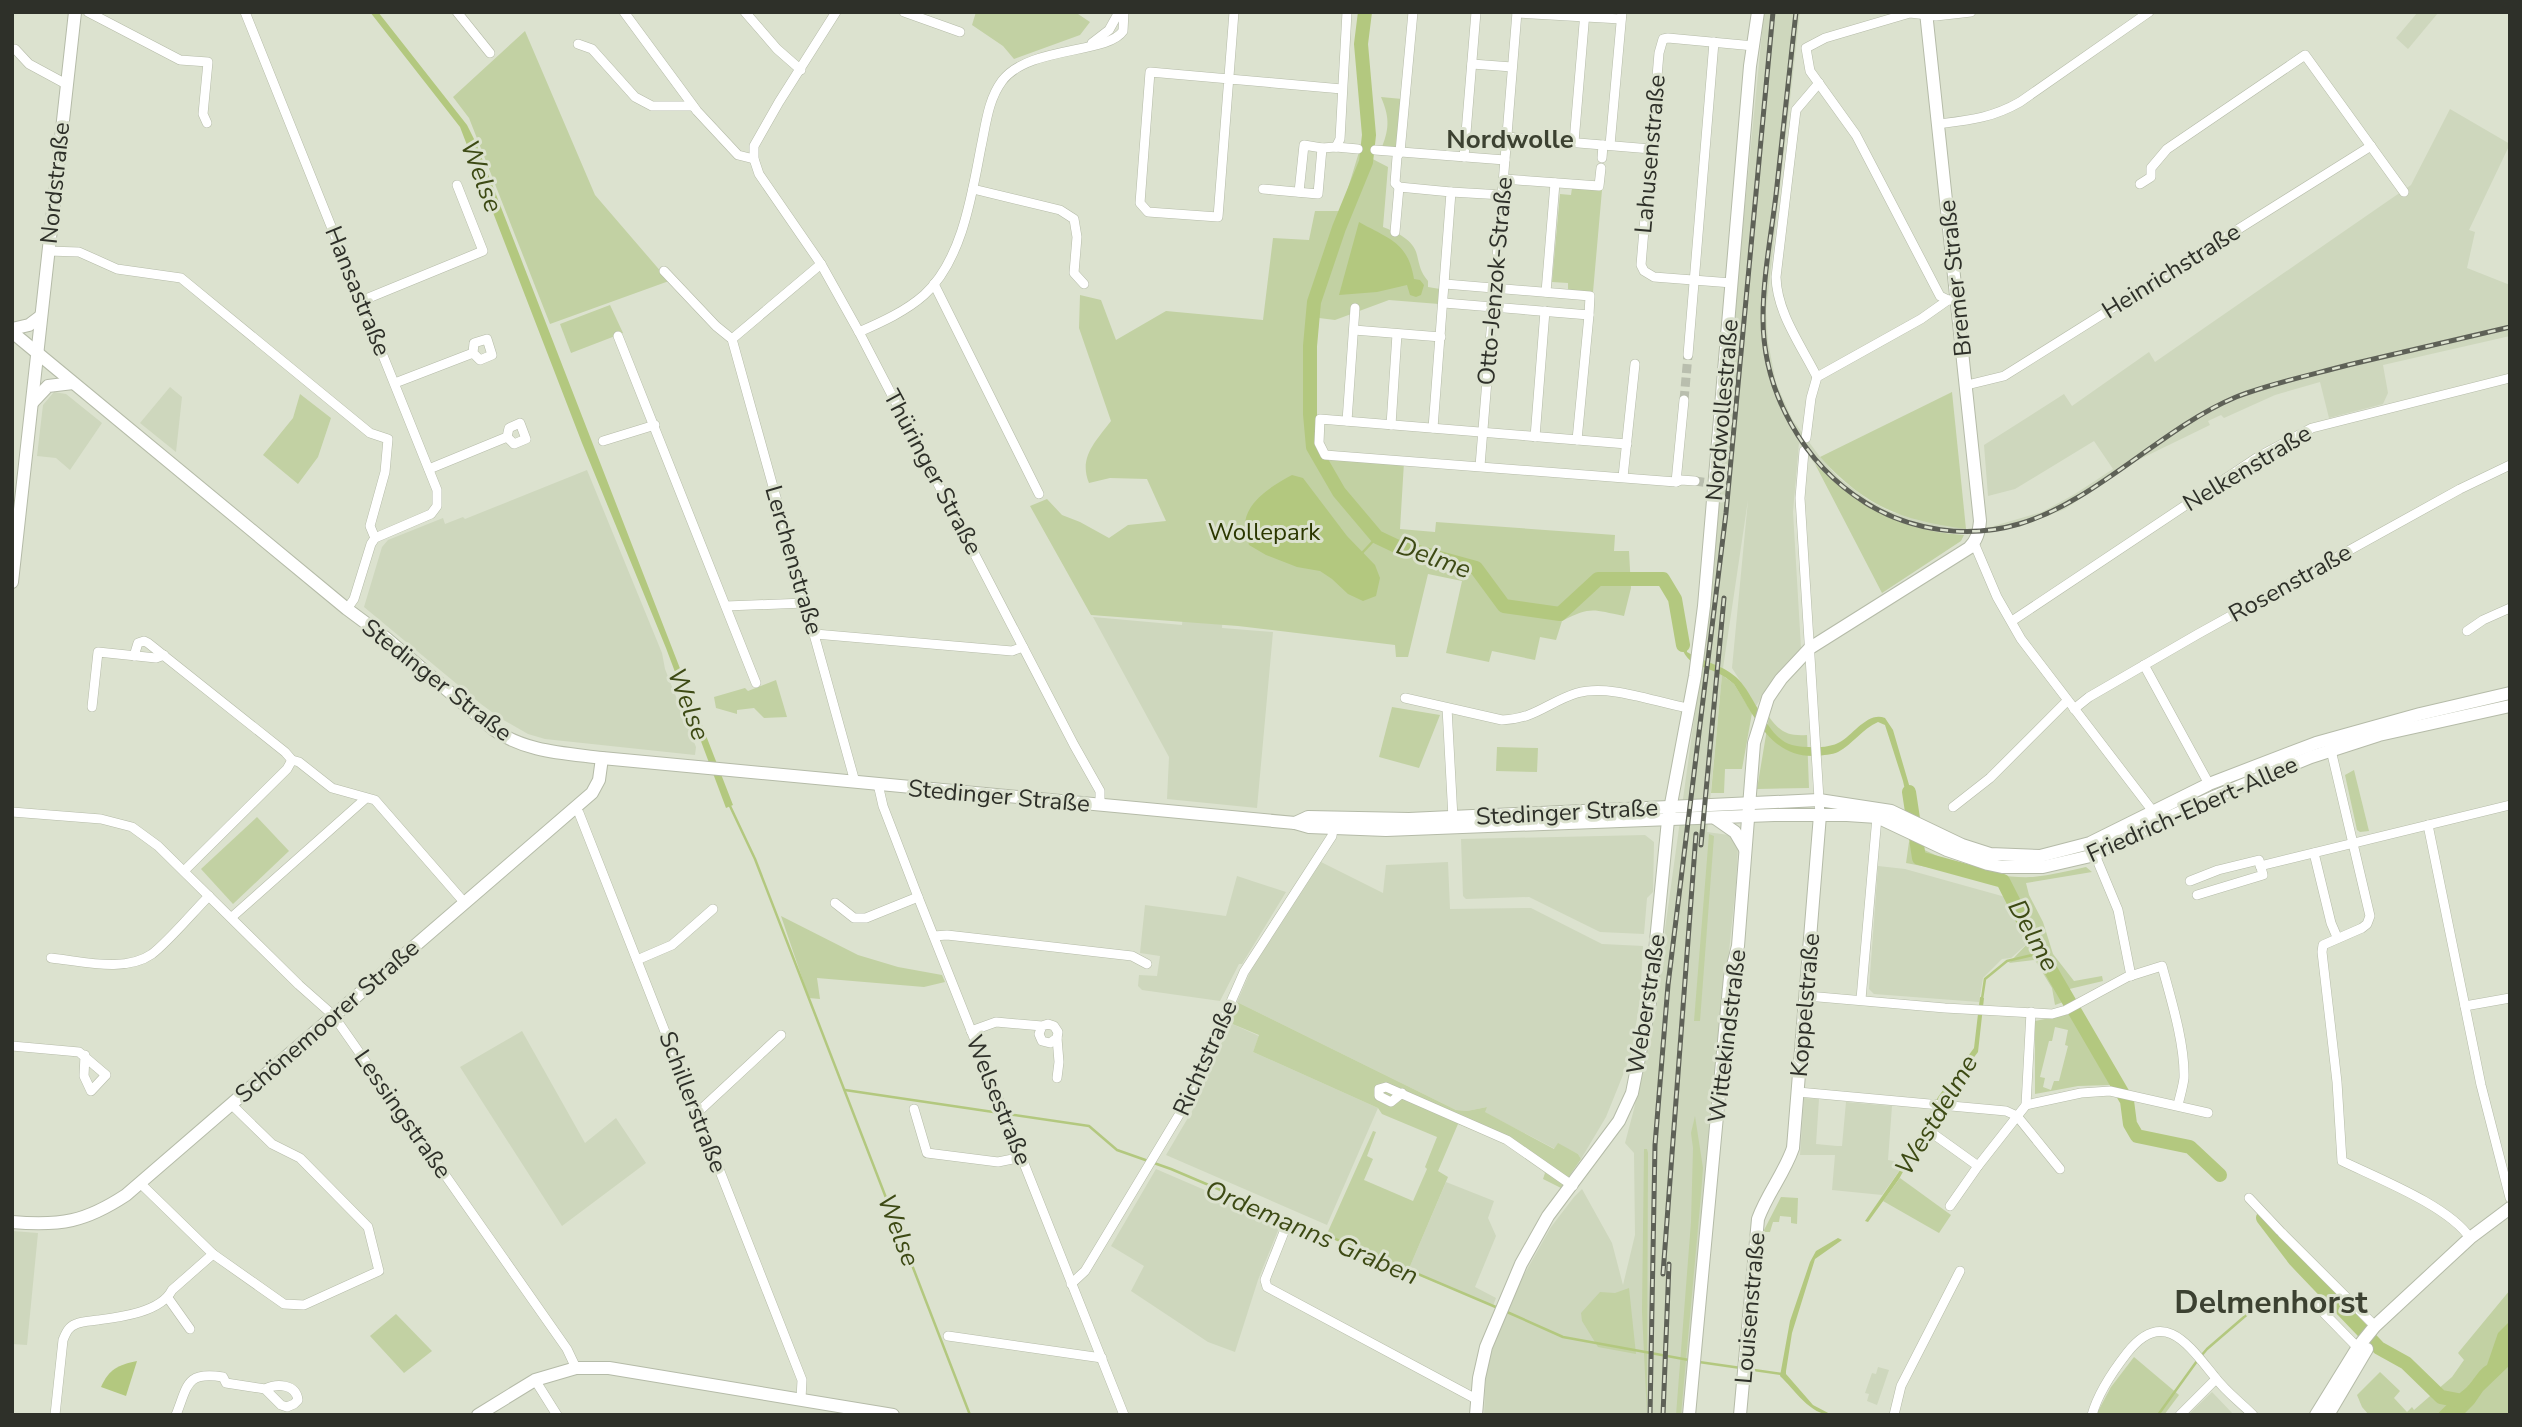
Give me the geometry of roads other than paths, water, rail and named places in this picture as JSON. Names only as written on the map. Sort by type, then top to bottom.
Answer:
[{"type":"main road","name":"Nordstraße","points":[[12,582],[75,12]]},
{"type":"main road","name":"Nordwollestraße","points":[[1671,806],[1698,655],[1750,66],[1758,12]]},
{"type":"main road","name":"Bremer Straße","points":[[1926,14],[1953,300],[1967,385],[1980,521],[1971,546]]},
{"type":"main road","points":[[12,331],[29,326],[41,316]]},
{"type":"main road","name":"Stedinger Straße","points":[[12,331],[346,609],[386,638],[475,715],[505,738],[540,750],[1295,823],[1309,827],[1333,823],[1579,813],[1671,806]]},
{"type":"main road","points":[[32,403],[48,386],[73,383]]},
{"type":"main road","name":"Wittekindstraße","points":[[1689,1415],[1731,974],[1738,946],[1752,761],[1764,708],[1775,688],[1810,648],[1971,546]]},
{"type":"main road","name":"Friedrich-Ebert-Allee","points":[[1668,820],[1820,815],[1877,817],[1990,854],[2040,856],[2092,849],[2156,816],[2209,784],[2281,755],[2347,733],[2510,693]]},
{"type":"main road","name":"Friedrich-Ebert-Allee","points":[[2156,816],[2379,735],[2510,706]]},
{"type":"main road","name":"Schönemoorer Straße","points":[[12,1222],[70,1222],[99,1212],[140,1183],[574,808],[596,787],[602,758]]},
{"type":"main road","name":"Friedrich-Ebert-Allee","points":[[1671,806],[1819,800],[1883,809],[1913,827]]},
{"type":"main road","name":"Weberstraße","points":[[1476,1415],[1476,1399],[1486,1347],[1501,1308],[1543,1224],[1619,1121],[1632,1093],[1650,1002],[1671,806]]},
{"type":"main road","name":"Koppelstraße","points":[[1765,1203],[1786,1167],[1793,1148],[1820,815]]},
{"type":"main road","points":[[1714,818],[1735,832],[1746,851]]},
{"type":"main road","name":"Stedinger Straße","points":[[1333,823],[1413,830],[1668,820]]},
{"type":"main road","name":"Louisenstraße","points":[[1740,1415],[1756,1230],[1765,1203]]},
{"type":"main road","points":[[2316,1415],[2368,1340],[2393,1310],[2470,1238],[2510,1208]]},
{"type":"main road","points":[[2328,1415],[2368,1340]]},
{"type":"main road","points":[[478,1415],[536,1380],[576,1368],[609,1368],[894,1415]]},
{"type":"street","points":[[88,12],[180,60],[208,62],[203,114],[207,122]]},
{"type":"street","name":"Hansastraße","points":[[245,12],[437,490],[437,506],[431,514],[375,538]]},
{"type":"street","points":[[457,12],[489,53]]},
{"type":"street","points":[[624,12],[693,106],[738,155],[754,159]]},
{"type":"street","points":[[745,12],[777,49],[801,70],[836,12]]},
{"type":"street","points":[[904,12],[960,32]]},
{"type":"street","points":[[1087,46],[1109,30],[1122,12]]},
{"type":"street","points":[[859,332],[892,316],[924,295],[956,249],[973,189],[990,104],[1003,80],[1013,70],[1036,59],[1113,41],[1123,31],[1122,12]]},
{"type":"street","points":[[1234,12],[1228,80],[1218,217],[1148,212],[1140,202],[1150,72],[1228,80],[1342,89]]},
{"type":"street","points":[[1336,147],[1340,139],[1348,12]]},
{"type":"street","points":[[1413,12],[1395,183],[1399,187],[1503,195]]},
{"type":"street","points":[[1464,157],[1476,12]]},
{"type":"street","points":[[1953,300],[1940,296],[1856,135],[1810,71],[1806,48],[1825,38],[1910,13],[1936,16],[1970,12]]},
{"type":"street","points":[[1938,124],[1984,118],[2020,102],[2149,12]]},
{"type":"street","points":[[1504,179],[1599,186],[1607,145],[1621,16],[1517,13]]},
{"type":"street","name":"Otto-Jenzok-Straße","points":[[1480,466],[1517,13]]},
{"type":"street","points":[[1574,142],[1585,14]]},
{"type":"street","name":"Lahusenstraße","points":[[1732,283],[1649,275],[1641,265],[1660,47],[1662,40],[1668,38],[1754,46]]},
{"type":"street","points":[[1688,355],[1714,42]]},
{"type":"street","points":[[578,44],[592,49],[635,97],[652,106],[693,106]]},
{"type":"street","points":[[15,49],[29,64],[66,84]]},
{"type":"street","points":[[2140,184],[2151,177],[2151,168],[2167,149],[2305,55],[2403,192]]},
{"type":"street","points":[[1472,64],[1512,67]]},
{"type":"street","name":"Thüringer Straße","points":[[801,70],[754,146],[754,159],[759,174],[821,264],[859,332],[1100,791],[1100,805]]},
{"type":"street","points":[[1818,377],[1783,313],[1776,289],[1776,276],[1796,110],[1819,83]]},
{"type":"street","points":[[1507,136],[1651,149]]},
{"type":"street","points":[[1299,192],[1304,145],[1358,149]]},
{"type":"street","name":"Heinrichstraße","points":[[1967,385],[2004,376],[2371,146]]},
{"type":"street","points":[[1263,189],[1318,194],[1322,148]]},
{"type":"street","points":[[1375,150],[1506,160]]},
{"type":"street","points":[[1546,292],[1555,183]]},
{"type":"street","points":[[361,301],[483,251],[457,185]]},
{"type":"street","points":[[1395,232],[1399,187]]},
{"type":"street","points":[[973,189],[1060,210],[1074,219],[1077,237],[1073,273],[1084,284]]},
{"type":"street","points":[[1433,428],[1451,191]]},
{"type":"street","points":[[48,251],[79,252],[117,269],[181,278],[370,433],[388,439],[385,472],[370,526],[375,538],[354,598],[346,609]]},
{"type":"street","points":[[664,271],[716,326],[732,339],[821,264]]},
{"type":"street","points":[[934,284],[1039,494]]},
{"type":"street","points":[[1445,284],[1590,296],[1577,440]]},
{"type":"street","points":[[1807,438],[1811,398],[1818,377],[1953,300]]},
{"type":"street","points":[[1444,303],[1589,315]]},
{"type":"street","points":[[1348,421],[1355,308]]},
{"type":"street","points":[[1535,437],[1545,311]]},
{"type":"street","points":[[1354,330],[1441,337]]},
{"type":"street","points":[[1391,425],[1397,334]]},
{"type":"street","points":[[618,335],[756,683]]},
{"type":"street","name":"Lerchenstraße","points":[[732,339],[855,782]]},
{"type":"street","points":[[395,383],[474,353]]},
{"type":"street","points":[[1623,477],[1635,364]]},
{"type":"street","name":"Nelkenstraße","points":[[2011,621],[2258,457],[2312,428],[2510,378]]},
{"type":"street","points":[[1676,482],[1684,400]]},
{"type":"street","points":[[1627,444],[1320,419],[1319,443],[1325,455],[1676,482],[1695,481]]},
{"type":"street","points":[[603,441],[655,425]]},
{"type":"street","points":[[429,469],[508,438]]},
{"type":"street","name":"Koppelstraße","points":[[1804,452],[1801,498],[1820,815]]},
{"type":"street","name":"Rosenstraße","points":[[2074,709],[2089,697],[2144,665],[2460,489],[2510,465]]},
{"type":"street","points":[[1971,546],[1997,597],[2032,654],[2156,816]]},
{"type":"street","points":[[726,606],[805,603]]},
{"type":"street","points":[[2467,631],[2483,620],[2510,608]]},
{"type":"street","points":[[815,634],[1012,651],[1023,647]]},
{"type":"street","points":[[134,656],[138,643],[144,641],[292,760],[299,762],[332,788],[375,800],[464,901]]},
{"type":"street","points":[[92,707],[98,652],[156,658],[163,656]]},
{"type":"street","points":[[2144,665],[2209,784]]},
{"type":"street","points":[[1792,668],[1810,675]]},
{"type":"street","points":[[1405,698],[1489,719],[1517,720],[1543,710],[1562,698],[1602,689],[1688,708]]},
{"type":"street","points":[[1954,807],[1990,778],[2067,701]]},
{"type":"street","points":[[1447,708],[1453,818]]},
{"type":"street","points":[[2332,750],[2370,916],[2362,928],[2323,945],[2322,952],[2337,1082],[2342,1161],[2413,1196],[2462,1226],[2470,1238]]},
{"type":"street","points":[[184,871],[287,769],[292,760]]},
{"type":"street","name":"Welsestraße","points":[[878,784],[883,806],[918,897],[1124,1415]]},
{"type":"street","points":[[232,917],[365,799]]},
{"type":"street","points":[[2260,866],[2510,806]]},
{"type":"street","name":"Schillerstraße","points":[[574,808],[579,813],[802,1380],[801,1399]]},
{"type":"street","name":"Lessingstraße","points":[[12,812],[102,819],[132,827],[159,846],[299,985],[333,1015],[567,1349],[576,1368]]},
{"type":"street","points":[[1861,999],[1877,817]]},
{"type":"street","name":"Richtstraße","points":[[1071,1284],[1086,1272],[1188,1100],[1238,983],[1332,836],[1333,823]]},
{"type":"street","points":[[2428,825],[2481,1085],[2510,1198]]},
{"type":"street","points":[[2092,849],[2118,910],[2131,976]]},
{"type":"street","points":[[2314,853],[2337,937]]},
{"type":"street","points":[[2190,881],[2218,870],[2259,860],[2263,875],[2197,895]]},
{"type":"street","points":[[51,958],[112,964],[135,961],[152,954],[209,896]]},
{"type":"street","points":[[835,903],[854,918],[866,918],[918,897]]},
{"type":"street","points":[[637,960],[672,945],[713,909]]},
{"type":"street","points":[[934,936],[947,935],[1132,956],[1147,964]]},
{"type":"street","points":[[1807,996],[2052,1014],[2066,1010],[2131,976],[2162,966],[2174,1010],[2183,1065],[2184,1079],[2178,1105]]},
{"type":"street","points":[[2465,1006],[2510,998]]},
{"type":"street","points":[[1950,1206],[2026,1105],[2031,1012]]},
{"type":"street","points":[[971,1031],[996,1022],[1054,1026],[1058,1031],[1057,1078]]},
{"type":"street","points":[[1042,1026],[1038,1034],[1042,1041],[1050,1043],[1057,1038]]},
{"type":"street","points":[[697,1113],[781,1034]]},
{"type":"street","points":[[12,1046],[79,1052],[85,1055]]},
{"type":"street","points":[[2026,1105],[2098,1091],[2208,1113]]},
{"type":"street","points":[[1798,1092],[2006,1111],[2017,1116],[2060,1169]]},
{"type":"street","points":[[1402,1093],[1507,1140],[1573,1186]]},
{"type":"street","points":[[140,1183],[213,1254],[275,1298],[296,1306],[304,1305],[379,1270],[369,1227],[300,1158],[272,1144],[231,1104]]},
{"type":"street","points":[[1941,1105],[1932,1133],[1978,1166]]},
{"type":"street","points":[[914,1109],[926,1153],[998,1162],[1022,1157]]},
{"type":"street","points":[[2249,1198],[2281,1232],[2368,1340]]},
{"type":"street","points":[[1284,1231],[1265,1280],[1267,1287],[1476,1399]]},
{"type":"street","points":[[55,1415],[62,1340],[67,1330],[76,1324],[114,1318],[149,1308],[168,1298],[172,1290],[213,1254]]},
{"type":"street","points":[[1894,1415],[1900,1386],[1960,1271]]},
{"type":"street","points":[[168,1298],[190,1329]]},
{"type":"street","points":[[2318,1307],[2368,1340]]},
{"type":"street","points":[[2092,1415],[2106,1383],[2137,1341],[2150,1333],[2164,1332],[2173,1333],[2183,1339],[2205,1362],[2216,1379],[2253,1415]]},
{"type":"street","points":[[948,1336],[1102,1358]]},
{"type":"street","points":[[176,1415],[188,1384],[203,1374],[223,1377],[226,1383],[265,1389]]},
{"type":"street","points":[[2180,1415],[2216,1379]]},
{"type":"street","points":[[536,1380],[557,1415]]},
{"type":"water","points":[[370,12],[378,12],[467,125],[476,143],[733,805],[726,808],[666,648],[582,443],[460,127]]},
{"type":"water","points":[[1359,222],[1402,249],[1414,279],[1420,280],[1424,285],[1421,295],[1410,295],[1407,285],[1377,292],[1339,295]]},
{"type":"water","points":[[1292,475],[1303,478],[1347,536],[1375,565],[1380,578],[1376,596],[1363,601],[1348,594],[1320,571],[1297,567],[1249,545],[1245,528],[1249,511],[1268,490]]},
{"type":"water","points":[[1683,628],[1687,652],[1727,671],[1739,680],[1769,727],[1792,745],[1830,746],[1845,739],[1867,721],[1885,718],[1893,730],[1917,812],[1909,808],[1885,725],[1878,722],[1872,725],[1833,754],[1800,755],[1787,750],[1776,743],[1757,722],[1734,684],[1724,676],[1697,665],[1685,654],[1678,629]]},
{"type":"water","points":[[1980,997],[1984,998],[1978,1052],[1946,1094],[1899,1179],[1868,1222],[1865,1221],[1905,1163],[1938,1097],[1974,1048]]},
{"type":"water","points":[[1838,1238],[1842,1240],[1815,1259],[1792,1333],[1786,1371],[1813,1405],[1832,1415],[1817,1411],[1803,1401],[1780,1376],[1790,1321],[1810,1262],[1816,1251]]},
{"type":"water","points":[[2510,1321],[2510,1365],[2463,1415],[2437,1415],[2487,1365],[2498,1333]]},
{"type":"water","points":[[137,1361],[126,1396],[101,1387],[115,1369]]},
{"type":"waterway","name":"Delme","points":[[1365,12],[1361,44],[1369,135],[1366,162],[1339,228],[1314,302],[1310,346],[1313,447],[1339,492],[1377,537],[1396,546],[1476,568],[1504,606],[1560,614],[1598,579],[1663,579],[1675,599],[1683,645]]},
{"type":"waterway","points":[[1362,553],[1377,537]]},
{"type":"waterway","name":"Delme","points":[[1909,792],[1919,858],[2003,881],[2031,936],[2127,1101],[2130,1124],[2137,1136],[2190,1147],[2220,1175]]},
{"type":"waterway","name":"Welse","points":[[730,806],[755,859],[970,1415]]},
{"type":"waterway","name":"Westdelme","points":[[1982,999],[1985,979],[2007,961],[2041,953]]},
{"type":"waterway","name":"Ordemanns Graben","points":[[845,1090],[1000,1113]]},
{"type":"waterway","name":"Ordemanns Graben","points":[[1007,1114],[1089,1126],[1117,1150],[1171,1169],[1498,1308]]},
{"type":"waterway","name":"Delme","points":[[2263,1218],[2295,1260],[2379,1348],[2406,1363],[2441,1397],[2462,1401],[2466,1397]]},
{"type":"waterway","name":"Westdelme","points":[[2201,1356],[2251,1311]]},
{"type":"waterway","name":"Ordemanns Graben","points":[[1507,1312],[1563,1337],[1689,1360]]},
{"type":"waterway","name":"Westdelme","points":[[2158,1415],[2197,1361]]},
{"type":"waterway","name":"Ordemanns Graben","points":[[1699,1362],[1741,1368]]},
{"type":"waterway","name":"Ordemanns Graben","points":[[1747,1369],[1782,1374]]},
{"type":"tunnel","points":[[1684,400],[1688,355]]},
{"type":"tunnel","points":[[1695,481],[1710,483]]},
{"type":"railway","points":[[1650,1415],[1655,1145],[1668,985],[1726,513],[1773,12]]},
{"type":"railway","points":[[1796,12],[1764,287],[1765,346],[1779,399],[1806,447],[1843,487],[1883,513],[1940,530],[1980,531],[2019,524],[2075,499],[2181,427],[2236,397],[2348,365],[2510,327]]},
{"type":"railway","points":[[1701,845],[1724,598]]},
{"type":"railway","points":[[1663,1274],[1696,834]]},
{"type":"railway","points":[[1663,1415],[1669,1264]]},
{"type":"district","name":"Nordwolle","points":[[1510,139]]},
{"type":"district","name":"Delmenhorst","points":[[2271,1302]]},
{"type":"park label","name":"Wollepark","points":[[1264,532]]}]
